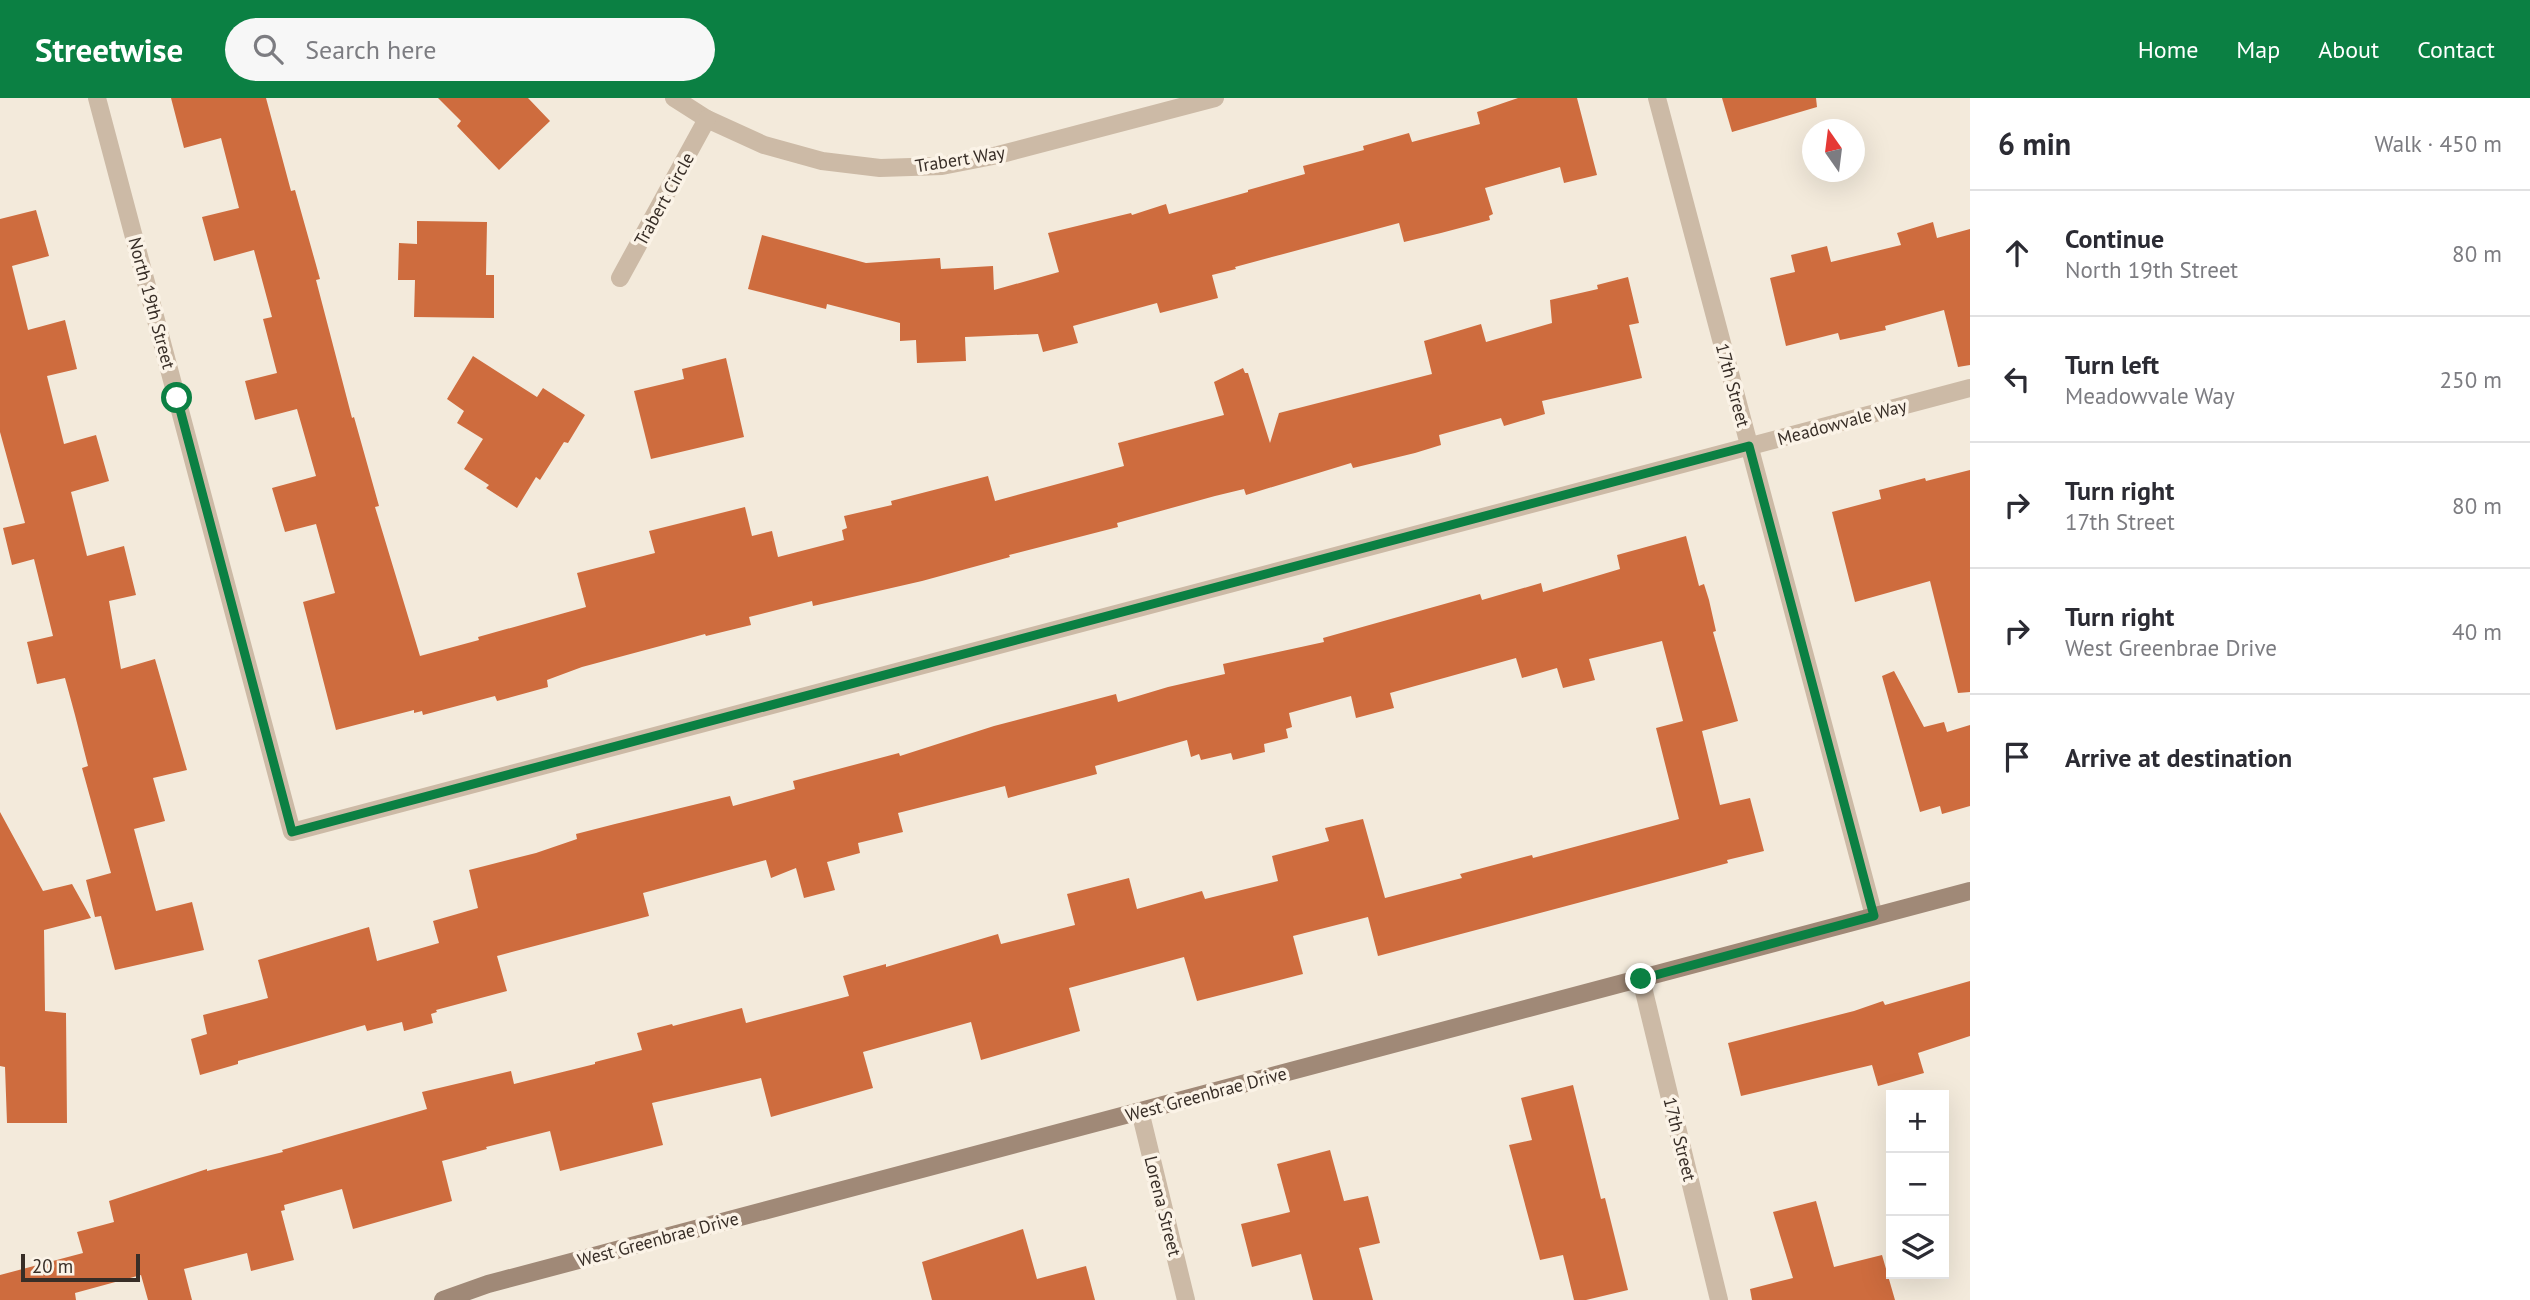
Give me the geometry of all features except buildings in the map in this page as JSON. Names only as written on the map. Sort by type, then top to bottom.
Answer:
[{"type":"street","name":"North 19th Street","points":[[97,98],[292,832]]},
{"type":"street","name":"Trabert Way","points":[[674,98],[707,119],[764,145],[822,161],[880,168],[942,166],[998,155],[1215,98]]},
{"type":"street","name":"17th Street","points":[[1657,98],[1874,916]]},
{"type":"street","name":"Trabert Circle","points":[[620,278],[707,119]]},
{"type":"street","name":"Meadowvale Way","points":[[292,832],[1970,388]]},
{"type":"street","name":"West Greenbrae Drive","points":[[443,1300],[488,1284],[1970,891]]},
{"type":"street","name":"17th Street","points":[[1641,979],[1719,1300]]},
{"type":"street","name":"Lorena Street","points":[[1140,1111],[1186,1300]]},
{"type":"route","points":[[177,398],[292,832],[1749,446],[1874,916],[1641,979]]}]
